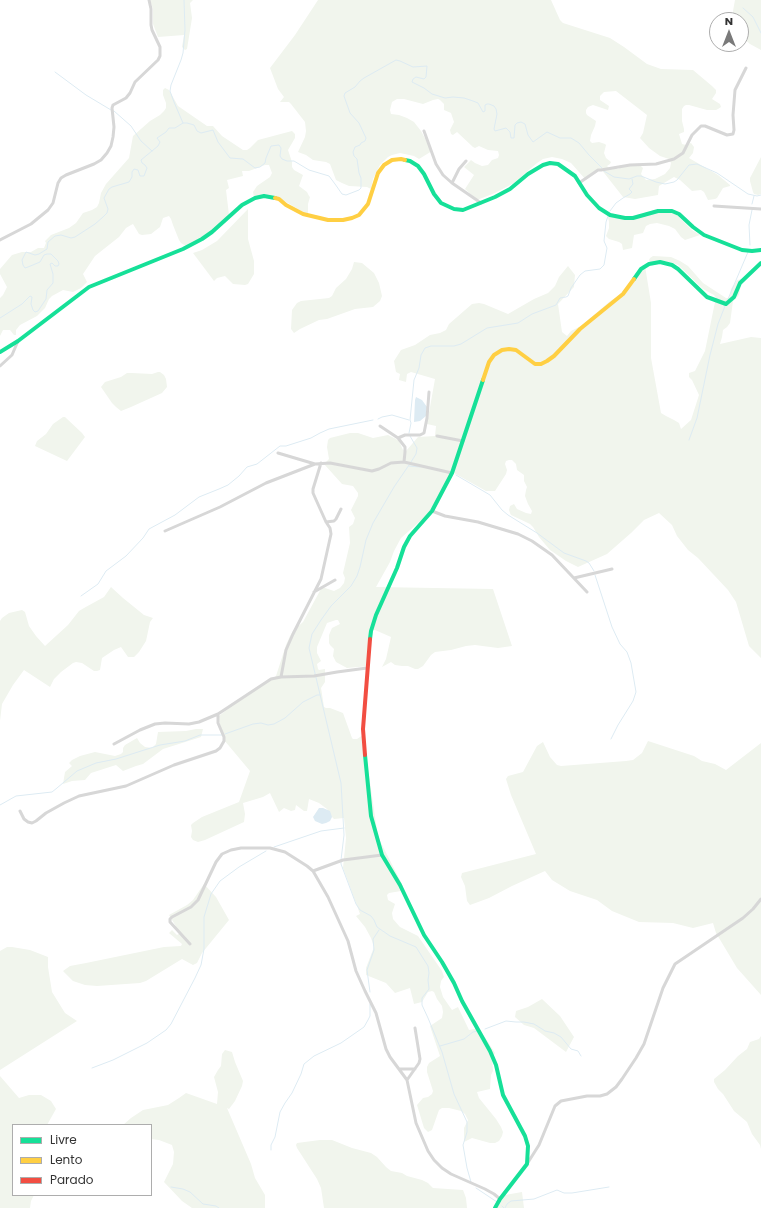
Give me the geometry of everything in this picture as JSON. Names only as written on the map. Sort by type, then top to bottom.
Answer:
[{"type":"street","points":[[0,240],[31,224],[48,210],[53,204],[58,183],[61,178],[94,164],[101,160],[107,153],[111,146],[113,137],[113,105],[126,98],[135,82],[158,60],[160,56],[160,47],[151,25],[151,9],[149,0]]},
{"type":"street","points":[[579,183],[601,170],[630,165],[662,163],[674,159],[683,153],[692,135],[701,126],[705,126],[727,135],[733,134],[735,90],[746,68]]},
{"type":"street","points":[[424,131],[436,164],[443,175],[481,203]]},
{"type":"street","points":[[0,352],[18,341],[89,287],[183,249],[202,239],[242,206],[255,198],[264,196],[279,199],[286,205],[303,214],[328,220],[343,220],[352,218],[358,215],[368,204],[378,173],[384,165],[392,160],[401,159],[410,161],[418,166],[441,203],[448,208],[463,210],[510,189],[536,168],[550,163],[558,164],[569,170],[595,204],[610,215],[633,218],[658,211],[672,211],[680,214],[704,235],[742,250],[761,250]]},
{"type":"street","points":[[452,183],[459,169],[466,160]]},
{"type":"street","points":[[714,206],[761,209]]},
{"type":"street","points":[[527,1164],[528,1146],[525,1136],[503,1095],[496,1065],[490,1051],[442,962],[424,936],[400,885],[382,855],[375,833],[371,816],[363,729],[371,631],[404,547],[410,536],[432,511],[452,473],[489,362],[494,355],[502,350],[509,349],[516,350],[535,364],[541,364],[547,361],[565,346],[580,329],[622,294],[641,269],[649,264],[660,262],[672,265],[707,297],[726,304],[734,297],[740,283],[761,264]]},
{"type":"street","points":[[0,366],[12,355],[18,341]]},
{"type":"street","points":[[398,438],[401,436],[420,435],[424,433],[429,392]]},
{"type":"street","points":[[380,426],[398,438],[405,447],[406,462]]},
{"type":"street","points":[[437,436],[463,441]]},
{"type":"street","points":[[278,454],[315,464]]},
{"type":"street","points":[[165,531],[220,507],[266,483],[315,464],[321,463],[352,466],[372,471],[391,463],[406,462],[452,473]]},
{"type":"street","points":[[281,677],[286,650],[321,579],[331,534],[330,528],[313,493],[321,463]]},
{"type":"street","points":[[326,522],[334,521],[341,509]]},
{"type":"street","points":[[432,511],[445,516],[478,522],[518,534],[532,541],[552,555],[587,592]]},
{"type":"street","points":[[574,578],[612,569]]},
{"type":"street","points":[[314,593],[335,580]]},
{"type":"street","points":[[114,744],[155,724],[189,724],[199,722],[218,714],[271,679],[281,677],[314,676],[367,668]]},
{"type":"street","points":[[20,811],[24,819],[32,823],[46,813],[79,796],[126,786],[174,765],[216,751],[220,748],[224,741],[224,737],[218,723],[218,714]]},
{"type":"street","points":[[190,944],[170,922],[170,919],[191,907],[198,900],[216,862],[222,854],[230,850],[241,848],[262,847],[278,849],[290,855],[313,871],[328,896],[348,941],[356,971],[376,1013],[386,1049],[407,1080],[416,1123],[428,1151],[442,1168],[451,1174],[485,1189],[500,1199]]},
{"type":"street","points":[[313,871],[343,860],[382,855]]},
{"type":"street","points":[[495,1208],[539,1145],[555,1106],[561,1101],[606,1094],[616,1087],[622,1079],[644,1044],[663,988],[675,964],[742,918],[753,909],[761,899]]},
{"type":"street","points":[[407,1080],[419,1064],[420,1059],[415,1028]]},
{"type":"street","points":[[400,1069],[415,1069]]},
{"type":"shaded area","points":[[150,0],[193,0],[190,3],[192,18],[187,49],[185,50],[182,47],[184,35],[158,37],[153,24],[153,9]]},
{"type":"shaded area","points":[[318,0],[551,0],[560,20],[563,23],[610,38],[647,64],[661,69],[693,70],[716,90],[716,93],[712,99],[720,104],[721,107],[716,110],[707,110],[689,105],[684,106],[682,109],[682,121],[684,132],[679,134],[682,144],[686,145],[691,143],[694,147],[693,153],[689,158],[718,175],[730,186],[723,188],[717,198],[708,200],[704,192],[701,190],[692,191],[680,180],[674,177],[659,186],[658,195],[635,199],[623,197],[601,169],[586,180],[571,163],[552,157],[543,159],[537,163],[514,183],[477,200],[465,189],[474,175],[464,167],[471,160],[482,166],[488,165],[492,160],[498,158],[498,151],[488,150],[479,146],[475,148],[457,132],[453,135],[451,134],[450,130],[454,122],[451,113],[444,110],[444,104],[440,100],[433,100],[423,104],[404,99],[397,99],[392,102],[390,110],[391,114],[399,115],[414,122],[421,131],[432,151],[419,159],[414,156],[400,153],[392,155],[380,165],[373,179],[371,189],[367,187],[349,186],[336,180],[330,164],[313,160],[298,152],[305,137],[305,122],[289,102],[280,102],[284,97],[278,89],[270,68],[295,35]],"holes":[[[616,91],[647,115],[643,133],[640,138],[649,148],[660,156],[669,159],[671,163],[670,168],[665,174],[655,179],[646,180],[641,174],[643,168],[640,165],[610,169],[607,166],[611,162],[606,158],[604,153],[606,145],[599,142],[592,143],[590,141],[596,121],[587,115],[586,110],[588,107],[593,105],[608,110],[609,106],[600,100],[600,96],[604,92]]]},
{"type":"shaded area","points":[[735,0],[761,0],[761,50],[749,43],[749,12],[733,11]]},
{"type":"shaded area","points":[[165,88],[169,90],[178,106],[207,126],[213,126],[222,136],[243,150],[250,148],[258,140],[292,131],[295,134],[295,138],[288,150],[292,167],[294,170],[303,175],[299,186],[307,192],[310,197],[308,204],[308,215],[281,199],[254,197],[253,192],[257,186],[270,177],[272,173],[269,165],[249,171],[242,171],[243,176],[227,180],[229,188],[226,190],[229,215],[216,227],[199,239],[186,246],[181,243],[169,216],[163,218],[160,227],[151,234],[139,234],[133,224],[126,228],[119,237],[95,256],[83,274],[87,282],[81,288],[73,292],[63,290],[52,296],[45,308],[37,316],[20,325],[16,330],[16,335],[14,335],[10,330],[3,330],[0,336],[0,298],[7,287],[0,274],[0,269],[12,255],[22,252],[31,252],[38,248],[44,248],[46,243],[45,241],[51,235],[69,228],[76,223],[83,213],[97,207],[101,193],[106,184],[129,158],[133,136],[150,121],[160,115],[166,108],[163,95],[163,90]]},
{"type":"shaded area","points":[[761,157],[761,194],[758,195],[754,194],[753,192],[750,178]]},
{"type":"shaded area","points":[[248,209],[248,239],[254,261],[254,274],[248,284],[245,285],[233,284],[225,276],[217,278],[214,281],[193,253],[202,250],[217,241]]},
{"type":"shaded area","points":[[670,211],[677,215],[692,230],[700,235],[685,240],[675,229],[669,226],[657,223],[650,224],[646,226],[643,233],[634,235],[632,248],[623,250],[622,244],[609,239],[606,236],[609,228],[607,212],[626,217]]},
{"type":"shaded area","points":[[653,256],[671,257],[680,261],[688,266],[703,283],[726,298],[730,296],[731,289],[737,280],[742,279],[739,295],[733,301],[730,323],[723,330],[720,344],[751,337],[761,338],[761,658],[749,646],[736,602],[728,590],[698,558],[688,550],[677,536],[672,525],[659,513],[644,520],[607,554],[578,567],[550,550],[530,524],[511,515],[509,510],[510,506],[514,504],[517,509],[526,513],[531,514],[532,511],[525,496],[527,487],[524,481],[524,475],[517,470],[516,464],[512,460],[506,461],[506,474],[495,491],[486,491],[454,473],[434,509],[401,538],[376,587],[493,589],[512,646],[498,648],[475,645],[435,652],[423,666],[418,669],[408,666],[395,665],[391,662],[382,667],[386,659],[391,637],[373,630],[369,666],[347,668],[336,662],[333,656],[334,649],[329,643],[329,635],[332,628],[340,624],[338,620],[336,620],[327,623],[317,647],[317,653],[321,661],[317,664],[318,669],[325,669],[325,682],[321,688],[324,707],[343,713],[353,739],[357,739],[363,735],[378,837],[403,886],[401,891],[389,893],[387,895],[388,900],[395,904],[392,913],[393,919],[400,927],[418,936],[442,971],[444,977],[441,981],[440,987],[443,997],[452,1010],[458,1007],[469,1030],[479,1028],[495,1053],[492,1058],[493,1071],[491,1075],[490,1089],[477,1092],[479,1098],[501,1127],[503,1132],[502,1136],[499,1141],[495,1143],[472,1138],[464,1142],[464,1128],[468,1120],[465,1114],[461,1111],[442,1108],[439,1110],[432,1130],[428,1132],[424,1128],[417,1105],[423,1098],[432,1094],[433,1091],[427,1072],[427,1067],[429,1063],[440,1056],[430,1026],[442,1018],[443,1012],[442,1006],[434,992],[428,992],[422,1002],[414,1004],[410,988],[395,993],[386,983],[366,975],[366,968],[374,947],[365,927],[356,916],[360,914],[343,868],[346,838],[344,818],[334,819],[327,809],[319,803],[309,799],[307,811],[304,811],[296,805],[295,810],[291,811],[284,808],[279,812],[270,793],[263,797],[243,803],[245,814],[244,822],[205,840],[198,842],[193,840],[191,837],[191,825],[202,817],[239,802],[250,771],[224,740],[220,727],[219,716],[249,692],[276,676],[290,636],[293,631],[303,622],[322,587],[334,591],[340,588],[344,583],[345,578],[343,573],[350,543],[349,527],[353,524],[355,518],[351,510],[358,493],[353,486],[342,484],[324,464],[329,459],[327,447],[328,440],[330,438],[350,433],[358,433],[373,438],[388,435],[399,441],[403,450],[406,451],[418,437],[435,436],[436,426],[427,424],[435,379],[411,372],[407,374],[406,382],[399,380],[400,374],[396,372],[394,361],[401,350],[415,345],[430,335],[446,330],[449,324],[472,304],[484,304],[508,314],[548,293],[555,286],[559,277],[568,266],[575,275],[574,287],[558,304],[562,332],[567,336],[571,331],[581,326],[609,302],[621,294],[643,265],[645,266],[651,303],[651,358],[661,413],[679,423],[681,429],[691,420],[699,395],[689,377],[689,373],[695,371],[705,351],[716,298],[714,295],[703,289],[678,265],[662,261],[651,263],[649,260]]},
{"type":"shaded area","points":[[354,262],[362,263],[374,273],[379,283],[382,296],[380,301],[373,307],[355,309],[327,319],[319,320],[294,333],[291,329],[292,310],[297,303],[301,301],[329,298],[332,296],[336,288],[346,279]]},
{"type":"shaded area","points":[[158,372],[164,375],[166,379],[167,387],[162,393],[121,411],[112,403],[101,387],[105,382],[121,377],[127,373],[152,374]]},
{"type":"shaded area","points":[[416,397],[422,400],[427,407],[426,416],[420,421],[414,422],[415,400]]},
{"type":"shaded area","points":[[65,417],[85,437],[67,461],[35,446],[37,441],[46,434],[53,424]]},
{"type":"shaded area","points":[[111,587],[144,615],[153,618],[150,622],[146,641],[139,652],[134,657],[128,657],[121,647],[114,650],[102,658],[100,670],[97,671],[94,671],[82,663],[73,663],[54,679],[50,687],[24,670],[2,704],[0,721],[0,621],[2,618],[9,613],[22,610],[25,612],[29,626],[45,646],[68,625],[79,611],[104,597]]},
{"type":"shaded area","points":[[203,729],[201,737],[163,749],[143,764],[123,771],[116,765],[91,773],[85,780],[72,781],[63,784],[65,772],[72,766],[69,763],[80,756],[95,752],[115,756],[121,754],[125,745],[137,738],[145,747],[152,748],[156,744],[158,732],[186,731]]},
{"type":"shaded area","points":[[648,741],[694,756],[702,761],[715,764],[726,770],[761,743],[761,995],[737,968],[716,933],[713,923],[693,928],[673,923],[639,922],[612,911],[597,900],[570,891],[552,880],[545,871],[489,898],[470,905],[467,901],[465,886],[461,877],[462,873],[536,854],[511,795],[506,779],[508,776],[523,772],[537,746],[543,742],[550,757],[557,765],[561,766],[633,760],[642,753]]},
{"type":"shaded area","points":[[319,808],[330,811],[332,817],[330,821],[322,824],[315,821],[313,817]]},
{"type":"shaded area","points":[[204,884],[216,897],[229,920],[202,953],[197,963],[193,965],[182,959],[146,981],[140,983],[97,986],[85,985],[73,981],[63,971],[70,966],[164,947],[181,946],[182,944],[169,933],[172,930],[177,935],[180,933],[169,915],[193,900]]},
{"type":"shaded area","points":[[7,947],[30,950],[48,957],[52,992],[65,1013],[77,1021],[0,1070],[0,951]]},
{"type":"shaded area","points":[[542,999],[560,1016],[574,1037],[566,1052],[534,1028],[524,1025],[515,1017],[516,1011],[528,1007]]},
{"type":"shaded area","points":[[761,1036],[761,1149],[747,1122],[734,1111],[718,1089],[714,1079],[747,1049],[750,1042],[759,1039]]},
{"type":"shaded area","points":[[225,1050],[232,1052],[243,1081],[235,1101],[229,1109],[227,1108],[251,1164],[255,1178],[265,1195],[265,1208],[192,1208],[182,1201],[164,1182],[173,1164],[174,1152],[172,1145],[152,1139],[152,1124],[124,1124],[143,1110],[168,1105],[186,1093],[217,1104],[218,1092],[214,1077],[221,1066],[222,1054]]},
{"type":"shaded area","points":[[0,1076],[19,1098],[29,1095],[41,1095],[51,1101],[56,1109],[48,1124],[12,1124],[12,1196],[34,1196],[30,1208],[0,1208]]},
{"type":"shaded area","points":[[332,1140],[352,1148],[371,1153],[391,1171],[422,1180],[433,1188],[463,1190],[467,1208],[324,1208],[321,1188],[317,1179],[296,1145],[297,1143]]},
{"type":"shaded area","points":[[522,1192],[524,1208],[497,1208],[505,1195]]},
{"type":"waterway","points":[[183,123],[170,91],[183,53],[185,30],[184,0]]},
{"type":"waterway","points":[[743,8],[753,17],[761,33]]},
{"type":"waterway","points":[[0,318],[22,304],[30,296],[32,297],[31,304],[33,310],[35,312],[38,311],[46,299],[47,290],[53,283],[53,274],[50,264],[52,263],[55,266],[58,266],[58,261],[51,254],[47,254],[44,255],[40,262],[25,268],[22,260],[26,252],[35,255],[39,254],[47,249],[48,242],[55,236],[61,235],[71,238],[75,237],[95,224],[107,213],[108,209],[104,198],[109,189],[129,182],[134,169],[138,170],[140,176],[144,176],[147,168],[141,160],[158,146],[160,142],[157,138],[169,128],[175,128],[183,123],[194,125],[197,131],[201,133],[213,130],[218,142],[230,158],[243,159],[255,168],[260,167],[265,163],[271,146],[279,145],[281,148],[280,156],[282,159],[294,161],[309,170],[329,176],[342,194],[346,195],[359,190],[361,188],[361,178],[357,159],[353,152],[355,147],[365,141],[366,138],[359,123],[350,113],[344,96],[345,93],[355,87],[364,78],[396,60],[413,67],[427,66],[426,77],[424,79],[416,77],[412,82],[432,94],[445,98],[464,98],[473,101],[478,103],[483,112],[485,111],[485,105],[489,104],[494,106],[497,114],[494,129],[495,131],[506,128],[510,132],[511,138],[514,138],[515,125],[521,122],[525,124],[528,135],[533,142],[547,132],[560,138],[571,138],[579,143],[602,168]]},
{"type":"waterway","points":[[55,72],[86,95],[111,110]]},
{"type":"waterway","points":[[114,111],[131,126],[141,141],[152,151]]},
{"type":"waterway","points":[[604,171],[614,177],[629,179],[641,176],[665,184],[677,180],[689,165],[697,164],[717,173],[748,194],[757,196],[761,195]]},
{"type":"waterway","points":[[610,211],[616,203],[632,192],[629,189],[633,184],[632,179]]},
{"type":"waterway","points":[[752,204],[754,196]]},
{"type":"waterway","points":[[750,245],[749,225],[752,210]]},
{"type":"waterway","points":[[409,433],[414,380],[419,368],[421,355],[425,348],[431,346],[454,346],[461,344],[487,328],[518,323],[532,314],[556,305],[560,298],[568,296],[571,288],[580,275],[585,271],[600,269],[604,265],[607,248],[604,241],[608,216]]},
{"type":"waterway","points":[[728,299],[748,252]]},
{"type":"waterway","points":[[689,440],[697,418],[718,324],[725,306]]},
{"type":"waterway","points":[[378,419],[392,415],[409,420]]},
{"type":"waterway","points":[[81,596],[98,584],[106,571],[126,556],[143,538],[149,529],[175,515],[199,497],[228,485],[247,467],[257,464],[280,446],[286,446],[311,438],[329,429],[373,420]]},
{"type":"waterway","points":[[410,436],[417,448],[416,454],[411,462]]},
{"type":"waterway","points":[[409,465],[373,523],[366,540],[357,576],[351,586],[331,606],[321,620],[312,634],[309,648],[341,783],[344,835],[341,864],[356,904],[360,910],[371,916],[377,927],[390,936],[416,947],[428,966],[429,989],[422,998],[422,1005],[442,1052],[454,1094],[467,1122],[467,1132],[463,1145],[471,1182]]},
{"type":"waterway","points":[[409,466],[420,467]]},
{"type":"waterway","points":[[456,475],[490,495],[508,515],[537,533],[564,553],[589,563],[594,571]]},
{"type":"waterway","points":[[595,575],[612,627],[620,644],[627,652],[631,663],[636,692],[633,701],[611,739]]},
{"type":"waterway","points":[[225,734],[253,724],[274,724],[285,718],[303,702],[320,695]]},
{"type":"waterway","points":[[0,805],[16,796],[52,792],[77,771],[96,763],[116,759],[160,745],[185,741],[200,735],[222,735]]},
{"type":"waterway","points":[[274,847],[321,831],[344,828]]},
{"type":"waterway","points":[[92,1068],[113,1060],[147,1043],[166,1030],[171,1024],[201,965],[204,949],[204,917],[211,894],[220,881],[239,867],[266,851]]},
{"type":"waterway","points":[[370,992],[367,970],[374,950],[373,939],[379,930]]},
{"type":"waterway","points":[[271,1150],[280,1112],[292,1093],[304,1064],[314,1056],[341,1043],[364,1027],[370,1016],[370,1004]]},
{"type":"waterway","points":[[485,1029],[506,1021],[534,1024],[545,1031],[554,1033],[561,1037],[571,1049],[578,1051],[581,1056]]},
{"type":"waterway","points":[[440,1046],[464,1039],[473,1032],[477,1031]]},
{"type":"waterway","points":[[171,1187],[190,1192],[203,1204],[216,1206],[219,1208]]},
{"type":"waterway","points":[[505,1208],[511,1201],[534,1199],[557,1190],[564,1193],[572,1193],[609,1187]]},
{"type":"waterway","points":[[476,1188],[497,1202]]},
{"type":"traffic: fast","points":[[405,160],[418,166],[441,203],[454,209],[463,210],[495,197],[510,189],[528,174],[543,165],[550,163],[558,164],[575,176],[587,195],[599,208],[610,215],[633,218],[658,211],[672,211],[679,214],[704,235],[742,250],[761,250]]},
{"type":"traffic: fast","points":[[0,352],[18,341],[89,287],[183,249],[202,239],[242,205],[255,198],[264,196],[275,198]]},
{"type":"traffic: fast","points":[[634,279],[641,269],[649,264],[660,262],[672,265],[707,297],[726,304],[734,297],[740,283],[761,263]]},
{"type":"traffic: fast","points":[[370,639],[376,615],[397,568],[404,547],[410,536],[432,511],[452,473],[483,380]]},
{"type":"traffic: fast","points":[[365,755],[371,816],[382,855],[400,885],[424,935],[454,983],[462,1001],[490,1051],[496,1065],[503,1095],[525,1136],[528,1146],[527,1164],[500,1199],[495,1208]]},
{"type":"traffic: slow","points":[[275,198],[303,214],[328,220],[343,220],[352,218],[359,215],[368,204],[378,173],[384,165],[392,160],[405,160]]},
{"type":"traffic: slow","points":[[483,380],[489,362],[494,355],[502,350],[516,350],[535,364],[541,364],[547,361],[554,356],[580,329],[623,294],[634,279]]},
{"type":"traffic: jam","points":[[365,755],[363,729],[370,639]]}]
